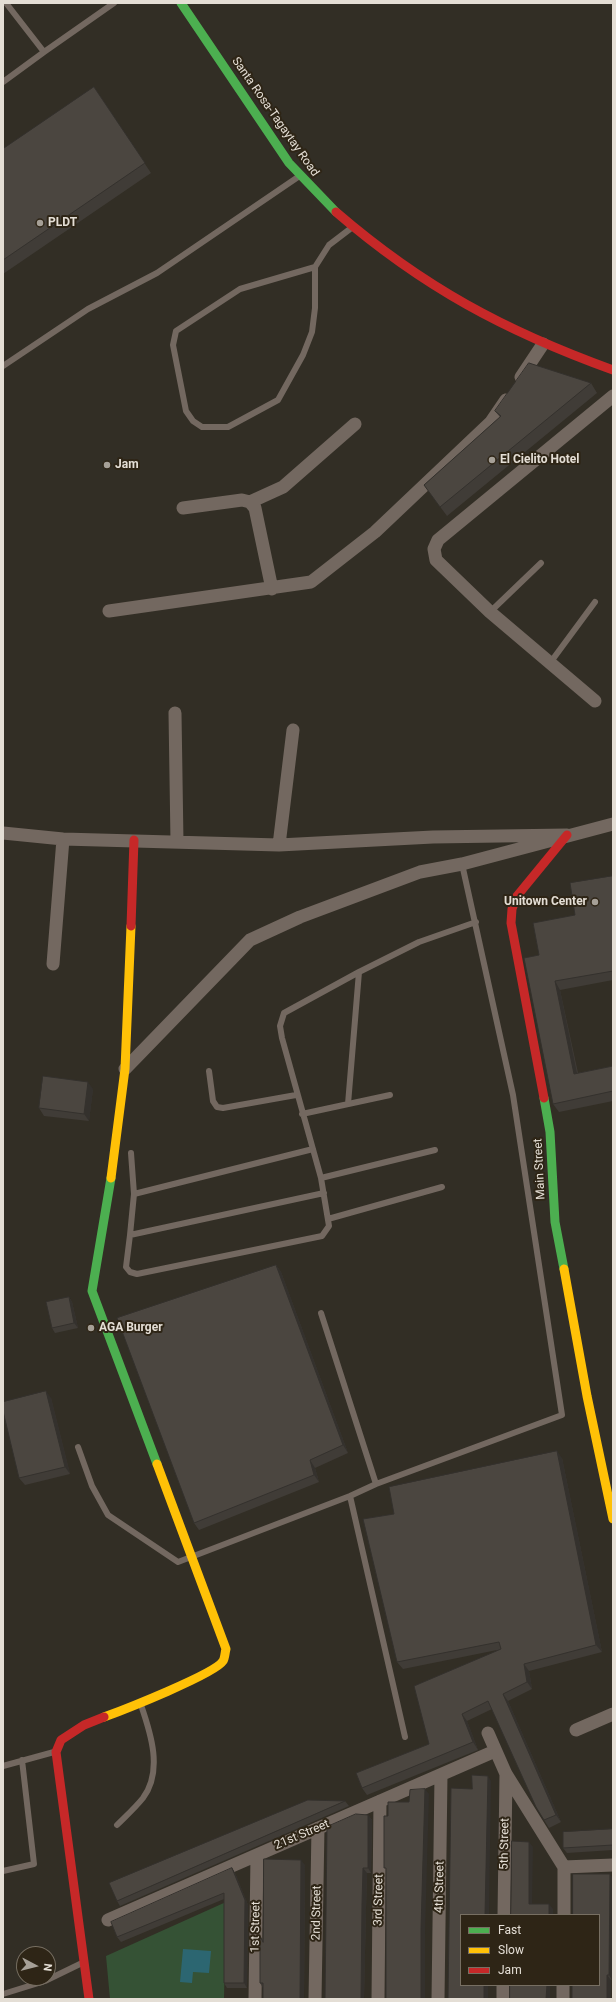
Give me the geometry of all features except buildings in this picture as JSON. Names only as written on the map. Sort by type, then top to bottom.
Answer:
[{"type":"street","name":"Santa Rosa-Tagaytay Road","points":[[181,3],[300,176],[352,228],[428,283],[474,310],[543,344],[613,370]]},
{"type":"street","points":[[109,611],[272,589],[311,582],[375,532],[491,422],[543,344]]},
{"type":"street","points":[[595,701],[490,612],[436,560],[434,549],[438,540],[613,396]]},
{"type":"street","points":[[250,502],[283,487],[355,424]]},
{"type":"street","points":[[183,508],[242,500],[250,502],[255,508],[272,589]]},
{"type":"street","points":[[175,713],[177,842]]},
{"type":"street","points":[[279,845],[293,730]]},
{"type":"street","points":[[125,1069],[250,940],[300,917],[420,872],[462,864],[613,824]]},
{"type":"street","points":[[3,833],[63,839],[279,845],[433,837],[567,835]]},
{"type":"street","name":"Main Street","points":[[567,835],[517,896],[512,909],[510,923],[550,1132],[555,1222],[587,1396],[613,1519]]},
{"type":"street","points":[[53,964],[63,839]]},
{"type":"street","points":[[89,1999],[56,1752],[61,1740],[84,1725],[141,1703],[212,1670],[223,1661],[226,1649],[92,1291],[113,1167],[125,1069],[134,840]]},
{"type":"street","points":[[576,1730],[613,1714]]},
{"type":"street","points":[[488,1733],[506,1774],[564,1867],[564,1914]]},
{"type":"street","name":"21st Street","points":[[108,1920],[495,1751]]},
{"type":"street","name":"5th Street","points":[[504,1914],[506,1774]]},
{"type":"street","name":"4th Street","points":[[438,1999],[441,1775]]},
{"type":"street","name":"3rd Street","points":[[378,1999],[380,1801]]},
{"type":"street","name":"2nd Street","points":[[315,1999],[318,1828]]},
{"type":"street","name":"1st Street","points":[[255,1999],[257,1855]]},
{"type":"street","points":[[564,1867],[613,1865]]},
{"type":"street","points":[[503,1986],[503,1999]]},
{"type":"street","points":[[563,1986],[563,1999]]},
{"type":"lane","points":[[6,3],[44,52]]},
{"type":"lane","points":[[3,82],[114,3]]},
{"type":"lane","points":[[3,366],[88,309],[157,273],[300,176]]},
{"type":"lane","points":[[315,267],[240,289],[176,331],[172,345],[186,412],[193,421],[202,427],[228,427],[278,400],[303,355],[312,332],[315,267],[329,245],[352,228]]},
{"type":"lane","points":[[490,612],[541,563]]},
{"type":"lane","points":[[550,663],[595,602]]},
{"type":"lane","points":[[78,1447],[92,1486],[108,1515],[178,1562],[350,1496],[376,1484],[562,1416],[531,1221],[513,1095],[462,864]]},
{"type":"lane","points":[[131,1153],[134,1194],[126,1267],[130,1272],[137,1274],[322,1236],[329,1226],[324,1193],[313,1149],[296,1095],[282,1038],[280,1026],[284,1013],[359,972],[419,942],[476,922]]},
{"type":"lane","points":[[348,1104],[359,972]]},
{"type":"lane","points":[[209,1071],[213,1101],[217,1107],[223,1108],[296,1095]]},
{"type":"lane","points":[[302,1114],[390,1095]]},
{"type":"lane","points":[[134,1194],[313,1149]]},
{"type":"lane","points":[[321,1178],[435,1150]]},
{"type":"lane","points":[[328,1220],[442,1187]]},
{"type":"lane","points":[[130,1235],[324,1193]]},
{"type":"lane","points":[[321,1313],[376,1484]]},
{"type":"lane","points":[[350,1496],[405,1737]]},
{"type":"lane","points":[[117,1825],[143,1798],[151,1783],[155,1768],[149,1728],[141,1703]]},
{"type":"lane","points":[[3,1766],[56,1752]]},
{"type":"lane","points":[[3,1871],[34,1864],[22,1760]]},
{"type":"lane","points":[[3,1994],[45,1981],[84,1962]]},
{"type":"green space","points":[[226,1902],[224,1998],[229,1999],[110,1999],[106,1956]]},
{"type":"water","points":[[183,1949],[211,1951],[209,1973],[193,1972],[192,1983],[180,1982]]},
{"type":"traffic: fast","points":[[181,3],[289,163],[336,212]]},
{"type":"traffic: fast","points":[[544,1098],[550,1132],[555,1222],[564,1269]]},
{"type":"traffic: fast","points":[[111,1178],[92,1291],[157,1464]]},
{"type":"traffic: slow","points":[[111,1178],[125,1069],[131,926]]},
{"type":"traffic: slow","points":[[564,1269],[587,1396],[613,1519]]},
{"type":"traffic: slow","points":[[104,1717],[187,1683],[216,1667],[225,1657],[226,1649],[157,1464]]},
{"type":"traffic: jam","points":[[336,212],[368,239],[433,285],[501,323],[574,355],[613,370]]},
{"type":"traffic: jam","points":[[544,1098],[511,923],[512,909],[517,896],[567,835]]},
{"type":"traffic: jam","points":[[131,926],[134,840]]},
{"type":"traffic: jam","points":[[89,1999],[56,1752],[61,1740],[84,1725],[104,1717]]},
{"type":"place","name":"PLDT","points":[[40,223]]},
{"type":"place","name":"El Cielito Hotel","points":[[492,460]]},
{"type":"place","name":"Jam","points":[[107,465]]},
{"type":"place","name":"Unitown Center","points":[[595,902]]},
{"type":"place","name":"AGA Burger","points":[[91,1328]]}]
